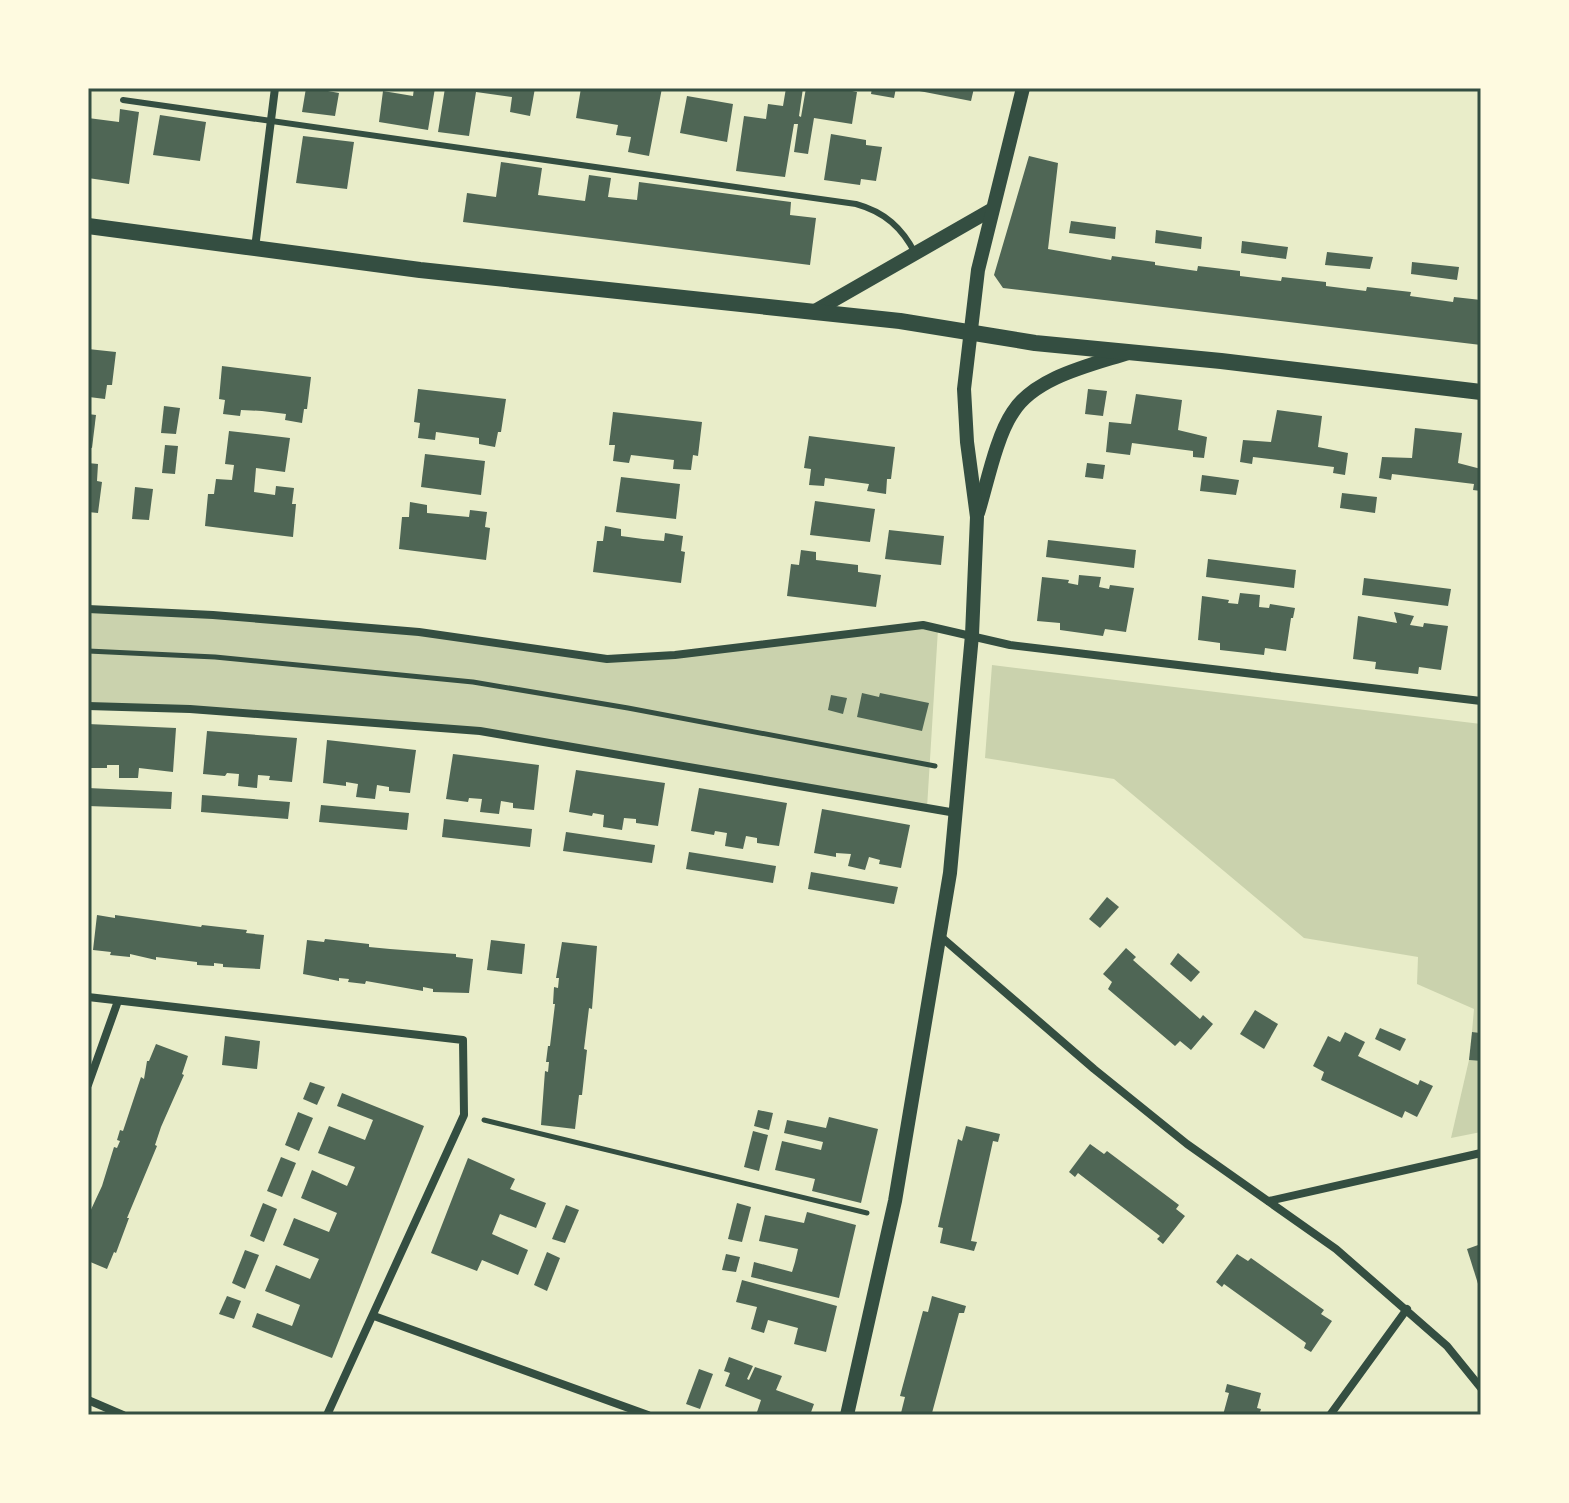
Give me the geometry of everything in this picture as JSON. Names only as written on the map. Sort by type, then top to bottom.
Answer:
[{"type":"main road","points":[[88,226],[436,271],[900,321],[971,334],[1481,392]]},
{"type":"street","points":[[255,248],[275,88]]},
{"type":"street","points":[[847,1415],[891,1219],[939,935],[956,813],[972,635],[977,517],[964,389],[976,282],[1023,88]]},
{"type":"street","points":[[813,312],[991,210]]},
{"type":"street","points":[[977,517],[995,455],[1012,412],[1027,397],[1063,373],[1131,352]]},
{"type":"street","points":[[88,609],[213,615],[419,632],[607,659],[675,655],[923,625],[1010,645],[1481,701]]},
{"type":"street","points":[[88,706],[190,709],[480,731],[956,813]]},
{"type":"street","points":[[939,935],[1187,1144],[1336,1249],[1447,1346],[1481,1388]]},
{"type":"street","points":[[88,997],[463,1040],[464,1115],[327,1415]]},
{"type":"street","points":[[88,1085],[118,1001]]},
{"type":"street","points":[[1269,1201],[1481,1153]]},
{"type":"street","points":[[1330,1415],[1407,1309]]},
{"type":"street","points":[[374,1316],[648,1415]]},
{"type":"street","points":[[88,1400],[123,1415]]},
{"type":"lane","points":[[123,100],[856,204],[888,218],[904,233],[915,253]]},
{"type":"path","points":[[88,651],[215,657],[473,682],[628,708],[923,765],[960,769]]},
{"type":"path","points":[[464,1115],[891,1219]]},
{"type":"green space","points":[[88,608],[419,632],[607,659],[923,625],[938,629],[927,808],[480,731],[88,706]]},
{"type":"green space","points":[[992,665],[1481,724],[1481,1033],[1472,1032],[1474,1009],[1417,984],[1418,957],[1304,938],[1114,779],[985,758]]},
{"type":"green space","points":[[1469,1060],[1481,1061],[1481,1132],[1451,1138]]},
{"type":"building","points":[[306,88],[328,88],[328,91],[339,93],[335,116],[302,112]]},
{"type":"building","points":[[414,88],[435,88],[428,130],[379,122],[383,91],[413,96]]},
{"type":"building","points":[[445,88],[535,88],[530,116],[510,112],[512,97],[476,92],[469,136],[438,132]]},
{"type":"building","points":[[581,88],[662,88],[649,156],[628,152],[631,137],[616,135],[618,125],[576,118]]},
{"type":"building","points":[[786,88],[803,88],[801,117],[806,88],[838,88],[857,92],[852,124],[814,118],[808,154],[794,152],[798,124],[794,124],[785,177],[736,171],[744,116],[766,119],[768,104],[783,106]]},
{"type":"building","points":[[872,88],[896,88],[894,98],[871,94]]},
{"type":"building","points":[[904,88],[974,88],[971,101]]},
{"type":"building","points":[[687,96],[733,104],[727,142],[680,133]]},
{"type":"building","points":[[120,109],[139,112],[129,184],[88,178],[88,118],[119,122]]},
{"type":"building","points":[[160,115],[206,122],[200,161],[153,155]]},
{"type":"building","points":[[831,134],[866,140],[866,145],[882,147],[876,181],[861,179],[860,185],[824,180]]},
{"type":"building","points":[[303,136],[354,142],[347,189],[296,183]]},
{"type":"building","points":[[1029,156],[1058,163],[1048,249],[1111,260],[1112,256],[1155,262],[1155,265],[1197,271],[1198,266],[1240,271],[1240,276],[1281,281],[1282,277],[1366,291],[1367,287],[1411,292],[1410,296],[1453,302],[1454,297],[1481,300],[1481,345],[1003,288],[994,275]]},
{"type":"building","points":[[501,162],[542,168],[538,195],[585,201],[589,175],[611,178],[608,197],[637,200],[639,182],[791,202],[790,215],[816,218],[810,265],[463,222],[467,193],[496,197]]},
{"type":"building","points":[[1071,221],[1116,227],[1115,239],[1069,233]]},
{"type":"building","points":[[1156,230],[1202,237],[1201,249],[1155,243]]},
{"type":"building","points":[[1242,241],[1288,247],[1286,259],[1241,253]]},
{"type":"building","points":[[1327,252],[1373,257],[1370,269],[1325,265]]},
{"type":"building","points":[[1412,262],[1459,267],[1457,280],[1411,274]]},
{"type":"building","points":[[88,349],[116,352],[112,385],[107,385],[105,399],[89,397]]},
{"type":"building","points":[[222,366],[311,377],[302,423],[285,420],[286,414],[262,411],[241,410],[240,416],[223,414],[225,400],[219,399]]},
{"type":"building","points":[[418,389],[506,399],[501,432],[498,432],[495,447],[479,444],[479,438],[436,432],[435,440],[418,438],[420,423],[414,422]]},
{"type":"building","points":[[1088,389],[1107,391],[1103,416],[1085,414]]},
{"type":"building","points":[[1136,394],[1182,400],[1178,430],[1207,437],[1204,458],[1193,457],[1193,451],[1132,443],[1130,455],[1106,452],[1109,422],[1131,424]]},
{"type":"building","points":[[164,406],[180,408],[176,434],[161,433]]},
{"type":"building","points":[[1277,410],[1322,416],[1318,447],[1348,453],[1345,475],[1333,473],[1334,467],[1253,457],[1252,464],[1240,462],[1243,440],[1271,442]]},
{"type":"building","points":[[613,412],[702,422],[698,456],[693,455],[691,470],[673,469],[674,460],[631,455],[629,463],[613,461],[615,445],[609,445]]},
{"type":"building","points":[[88,414],[96,415],[92,448],[88,447]]},
{"type":"building","points":[[1415,428],[1462,433],[1458,463],[1481,469],[1481,491],[1473,490],[1474,484],[1392,474],[1391,480],[1379,478],[1382,457],[1412,458]]},
{"type":"building","points":[[229,431],[290,438],[285,472],[256,468],[254,492],[275,495],[276,486],[294,488],[293,537],[205,526],[208,494],[214,494],[216,479],[232,480],[234,465],[225,464]]},
{"type":"building","points":[[809,436],[895,447],[886,494],[867,491],[869,484],[825,478],[824,486],[809,485],[811,469],[804,468]]},
{"type":"building","points":[[165,445],[178,446],[175,474],[162,473]]},
{"type":"building","points":[[425,454],[485,461],[481,495],[421,487]]},
{"type":"building","points":[[88,463],[98,464],[97,481],[102,482],[98,513],[88,512]]},
{"type":"building","points":[[1087,463],[1105,465],[1103,479],[1085,477]]},
{"type":"building","points":[[1202,475],[1239,480],[1236,495],[1200,491]]},
{"type":"building","points":[[621,477],[680,484],[676,519],[616,512]]},
{"type":"building","points":[[135,487],[153,489],[149,520],[132,519]]},
{"type":"building","points":[[1342,493],[1377,497],[1375,513],[1340,508]]},
{"type":"building","points":[[815,501],[875,509],[870,542],[810,535]]},
{"type":"building","points":[[410,502],[427,505],[427,513],[469,517],[470,510],[487,512],[485,527],[490,528],[486,560],[399,549],[402,517],[409,517]]},
{"type":"building","points":[[605,526],[621,529],[621,536],[643,539],[664,541],[665,533],[683,536],[681,551],[685,552],[681,583],[593,572],[597,541],[603,541]]},
{"type":"building","points":[[889,530],[944,536],[941,565],[885,559]]},
{"type":"building","points":[[1048,540],[1136,550],[1134,568],[1046,557]]},
{"type":"building","points":[[801,550],[816,552],[816,560],[858,565],[858,572],[881,575],[876,607],[787,596],[791,564],[799,565]]},
{"type":"building","points":[[1208,559],[1296,570],[1294,588],[1206,577]]},
{"type":"building","points":[[1079,575],[1101,577],[1099,587],[1134,588],[1126,632],[1105,629],[1103,636],[1060,630],[1060,623],[1037,621],[1042,577],[1069,580],[1068,583],[1078,585]]},
{"type":"building","points":[[1364,578],[1451,589],[1448,606],[1362,595]]},
{"type":"building","points":[[1240,593],[1260,595],[1259,607],[1269,608],[1270,604],[1295,608],[1286,651],[1265,648],[1264,655],[1220,650],[1220,643],[1198,640],[1202,596],[1238,604]]},
{"type":"building","points":[[1394,612],[1414,616],[1410,625],[1448,626],[1441,670],[1419,667],[1418,674],[1375,669],[1376,662],[1353,659],[1358,616],[1397,623]]},
{"type":"building","points":[[862,693],[879,697],[880,693],[929,703],[922,731],[857,717]]},
{"type":"building","points":[[831,695],[847,698],[843,714],[828,710]]},
{"type":"building","points":[[88,724],[176,728],[173,772],[139,768],[138,778],[119,778],[119,765],[88,768]]},
{"type":"building","points":[[207,731],[297,738],[292,782],[269,780],[270,776],[258,775],[257,788],[238,786],[239,774],[203,774]]},
{"type":"building","points":[[327,740],[416,750],[410,793],[389,791],[389,787],[377,785],[375,799],[356,797],[358,784],[323,783]]},
{"type":"building","points":[[453,754],[539,765],[534,810],[513,808],[513,803],[501,801],[499,814],[480,812],[482,799],[469,798],[468,802],[446,799]]},
{"type":"building","points":[[576,770],[665,783],[658,826],[624,818],[622,830],[603,827],[604,815],[569,812]]},
{"type":"building","points":[[88,788],[172,792],[171,809],[88,806]]},
{"type":"building","points":[[699,788],[787,803],[779,846],[757,843],[757,838],[746,836],[743,849],[725,846],[727,833],[715,831],[714,835],[691,831]]},
{"type":"building","points":[[202,795],[290,802],[288,819],[201,812]]},
{"type":"building","points":[[321,805],[409,813],[407,830],[319,822]]},
{"type":"building","points":[[822,809],[910,825],[901,868],[879,864],[880,860],[869,857],[865,870],[848,866],[851,854],[836,853],[836,857],[814,853]]},
{"type":"building","points":[[444,819],[532,829],[530,847],[442,837]]},
{"type":"building","points":[[566,832],[655,845],[652,863],[563,851]]},
{"type":"building","points":[[689,852],[776,866],[773,883],[686,869]]},
{"type":"building","points":[[811,872],[898,887],[894,904],[808,889]]},
{"type":"building","points":[[1107,897],[1119,907],[1100,928],[1089,919]]},
{"type":"building","points":[[97,915],[247,930],[246,933],[264,935],[260,969],[223,967],[223,964],[214,963],[214,966],[197,965],[197,962],[156,957],[156,960],[130,954],[130,957],[110,955],[111,952],[93,950]]},
{"type":"building","points":[[325,939],[369,944],[369,947],[456,954],[456,957],[473,959],[469,993],[433,992],[433,989],[423,987],[423,991],[303,974],[307,940],[324,942]]},
{"type":"building","points":[[491,940],[525,944],[522,974],[487,970]]},
{"type":"building","points":[[562,942],[597,946],[592,1009],[589,1008],[584,1049],[587,1050],[582,1095],[579,1095],[575,1129],[541,1125],[555,1004],[554,987],[558,988],[559,978],[556,978]]},
{"type":"building","points":[[1126,948],[1136,957],[1133,960],[1200,1019],[1203,1015],[1213,1024],[1191,1050],[1180,1041],[1175,1046],[1108,989],[1112,982],[1103,974]]},
{"type":"building","points":[[1178,953],[1200,972],[1191,982],[1170,964]]},
{"type":"building","points":[[1255,1010],[1278,1024],[1264,1049],[1240,1034]]},
{"type":"building","points":[[1380,1028],[1406,1039],[1400,1051],[1375,1039]]},
{"type":"building","points":[[1345,1032],[1365,1042],[1358,1056],[1418,1085],[1420,1080],[1433,1086],[1417,1117],[1405,1111],[1402,1118],[1321,1080],[1324,1072],[1313,1066],[1328,1036],[1340,1042]]},
{"type":"building","points":[[1472,1032],[1481,1033],[1481,1061],[1469,1060]]},
{"type":"building","points":[[225,1036],[260,1041],[257,1069],[222,1065]]},
{"type":"building","points":[[156,1044],[188,1056],[184,1075],[161,1127],[157,1146],[116,1253],[107,1269],[88,1261],[88,1216]]},
{"type":"building","points":[[310,1082],[325,1087],[317,1105],[303,1099]]},
{"type":"building","points":[[342,1093],[424,1126],[332,1358],[252,1327],[257,1313],[292,1326],[300,1305],[265,1291],[276,1265],[310,1279],[319,1259],[283,1245],[294,1218],[329,1232],[337,1213],[301,1198],[312,1170],[347,1186],[355,1167],[318,1153],[329,1126],[365,1140],[373,1120],[337,1106]]},
{"type":"building","points":[[758,1110],[773,1113],[769,1130],[754,1126]]},
{"type":"building","points":[[298,1112],[313,1118],[299,1151],[285,1145]]},
{"type":"building","points":[[829,1117],[878,1129],[861,1203],[812,1191],[815,1179],[775,1170],[782,1141],[821,1150],[823,1142],[784,1133],[787,1120],[826,1128]]},
{"type":"building","points":[[966,1126],[1000,1134],[998,1142],[993,1141],[971,1241],[977,1242],[974,1251],[940,1243],[943,1228],[938,1227],[958,1139],[962,1141]]},
{"type":"building","points":[[753,1131],[768,1135],[759,1171],[744,1167]]},
{"type":"building","points":[[1090,1144],[1104,1154],[1107,1151],[1179,1205],[1176,1209],[1185,1216],[1163,1244],[1157,1239],[1160,1236],[1078,1173],[1075,1177],[1069,1172]]},
{"type":"building","points":[[281,1157],[296,1163],[282,1197],[267,1191]]},
{"type":"building","points":[[468,1158],[515,1179],[510,1189],[546,1203],[536,1228],[500,1214],[492,1234],[528,1250],[518,1275],[482,1260],[477,1271],[431,1253]]},
{"type":"building","points":[[263,1203],[277,1209],[264,1242],[250,1236]]},
{"type":"building","points":[[737,1203],[751,1207],[742,1242],[728,1239]]},
{"type":"building","points":[[566,1205],[579,1210],[565,1243],[552,1239]]},
{"type":"building","points":[[807,1212],[856,1225],[839,1298],[751,1277],[754,1262],[792,1272],[798,1249],[759,1241],[765,1215],[804,1223]]},
{"type":"building","points":[[1481,1244],[1481,1290],[1480,1290],[1467,1249]]},
{"type":"building","points":[[245,1250],[259,1255],[245,1289],[232,1283]]},
{"type":"building","points":[[547,1252],[560,1258],[547,1291],[534,1285]]},
{"type":"building","points":[[726,1254],[740,1257],[736,1272],[722,1270]]},
{"type":"building","points":[[1237,1254],[1248,1261],[1251,1258],[1324,1310],[1321,1314],[1332,1321],[1311,1352],[1304,1348],[1306,1343],[1224,1284],[1222,1287],[1216,1282]]},
{"type":"building","points":[[742,1280],[837,1306],[826,1352],[794,1344],[798,1328],[768,1320],[764,1333],[751,1329],[757,1307],[736,1302]]},
{"type":"building","points":[[227,1296],[241,1301],[234,1319],[219,1314]]},
{"type":"building","points":[[932,1296],[966,1306],[964,1313],[959,1313],[932,1413],[937,1415],[908,1415],[901,1413],[905,1397],[900,1396],[923,1311],[928,1312]]},
{"type":"building","points":[[729,1357],[753,1366],[749,1380],[755,1367],[782,1376],[776,1390],[814,1404],[810,1415],[756,1415],[761,1400],[725,1386],[730,1373],[724,1371]]},
{"type":"building","points":[[699,1369],[713,1374],[700,1409],[686,1404]]},
{"type":"building","points":[[1227,1384],[1261,1393],[1257,1408],[1261,1409],[1259,1415],[1223,1415],[1229,1393],[1225,1392]]}]
